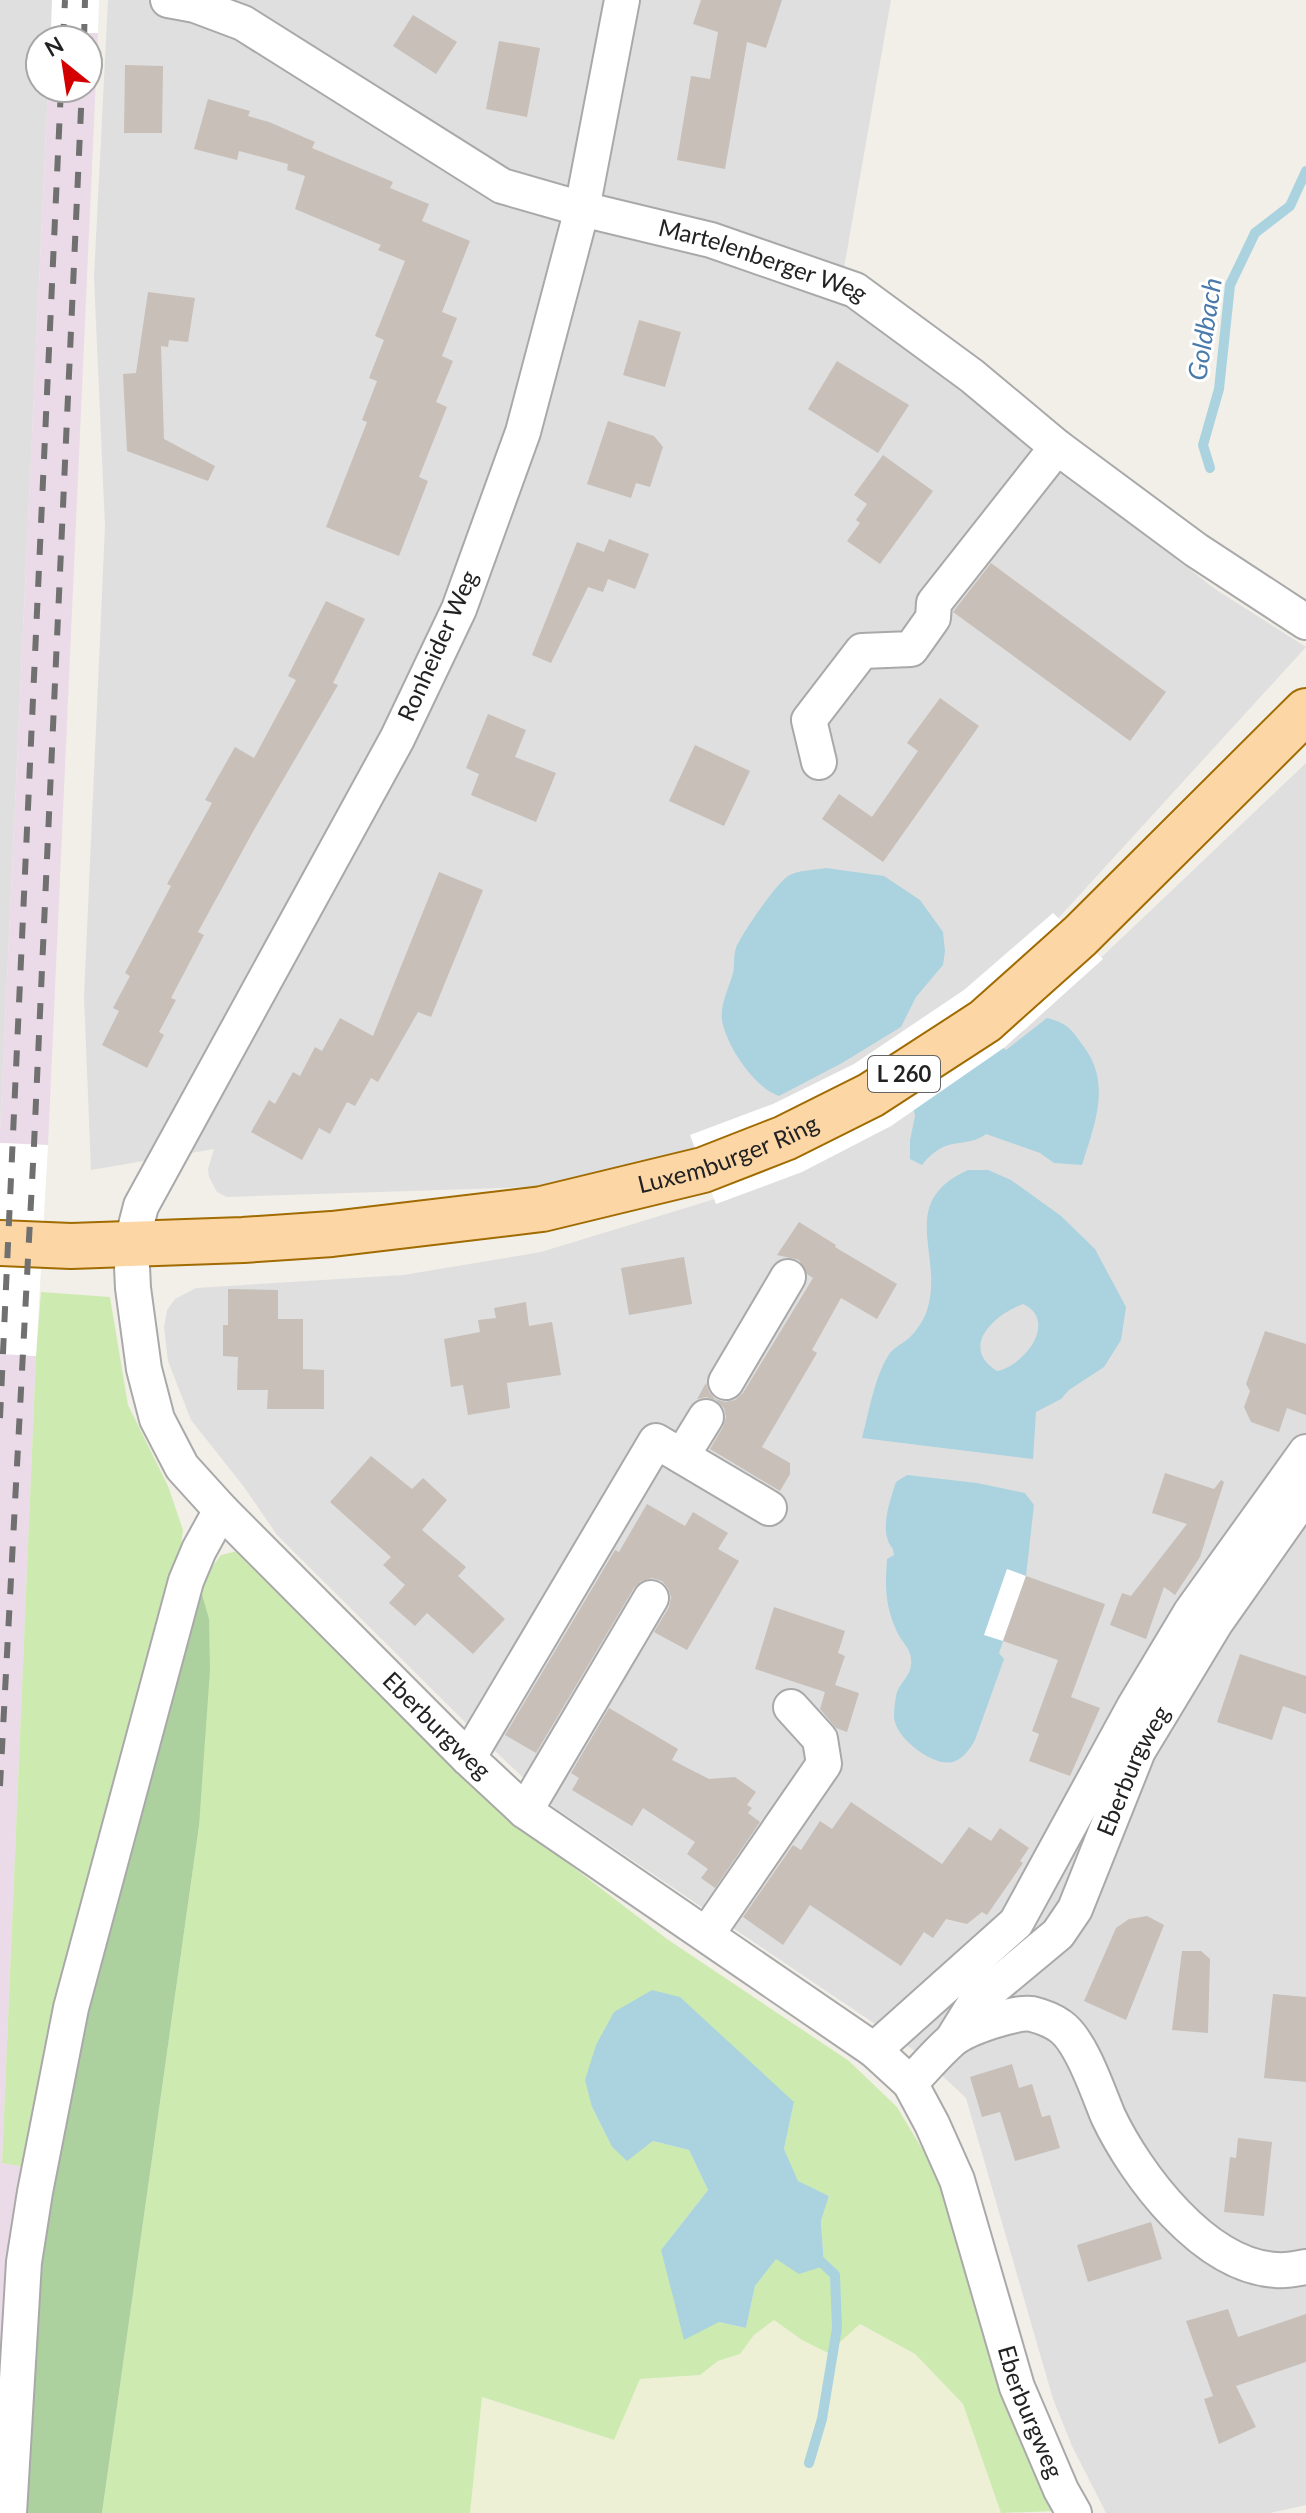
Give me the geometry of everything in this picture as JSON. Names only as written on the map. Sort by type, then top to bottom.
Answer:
[{"type":"main road","name":"Luxemburger Ring","points":[[0,1243],[131,1245],[332,1234],[542,1209],[703,1170],[785,1138],[871,1095],[985,1021],[1080,936],[1306,711]]},
{"type":"street","name":"Martelenberger Weg","points":[[168,0],[195,5],[243,23],[502,186],[711,240],[855,290],[972,376],[1057,447],[1196,550],[1306,622]]},
{"type":"street","name":"Ronheider Weg","points":[[131,1245],[141,1206],[397,739],[459,609],[523,432],[582,209],[622,0]]},
{"type":"street","points":[[819,762],[809,720],[862,651],[911,649],[933,618],[934,603],[1057,447]]},
{"type":"street","name":"Eberburgweg","points":[[131,1245],[133,1288],[144,1369],[157,1419],[182,1467],[221,1510],[468,1758],[525,1811],[874,2050],[910,2083],[957,2180],[1017,2387],[1074,2513]]},
{"type":"street","points":[[726,1382],[788,1277]]},
{"type":"street","points":[[682,1456],[706,1417]]},
{"type":"street","points":[[468,1758],[656,1441],[769,1508]]},
{"type":"street","points":[[874,2050],[1016,1923],[1134,1707],[1191,1612],[1306,1452]]},
{"type":"street","name":"Eberburgweg","points":[[910,2083],[954,2037],[975,2003],[1058,1934],[1075,1909],[1138,1751],[1216,1622],[1306,1494]]},
{"type":"street","points":[[9,2513],[24,2262],[71,2008],[186,1581],[221,1510]]},
{"type":"street","points":[[525,1811],[651,1598]]},
{"type":"street","points":[[707,1934],[824,1764],[820,1739],[791,1707]]},
{"type":"street","name":"Eberburgweg","points":[[954,2037],[990,2022],[1030,2014],[1062,2027],[1083,2055],[1109,2117],[1133,2162],[1158,2196],[1191,2228],[1228,2255],[1253,2266],[1276,2270],[1306,2267]]},
{"type":"shaded area","points":[[0,0],[52,0],[51,24],[24,24],[24,104],[47,104],[0,1132]]},
{"type":"shaded area","points":[[108,0],[891,0],[844,268],[938,373],[1215,589],[1306,647],[990,993],[733,1140],[623,1171],[534,1187],[227,1197],[217,1192],[209,1177],[214,1149],[91,1170],[84,997],[105,526],[94,277]]},
{"type":"shaded area","points":[[47,104],[95,104],[48,1145],[0,1143]]},
{"type":"shaded area","points":[[1306,763],[1306,2505],[1270,2513],[1106,2513],[1072,2446],[1053,2399],[966,2098],[918,2053],[555,1808],[473,1730],[277,1535],[191,1420],[168,1361],[164,1327],[167,1310],[175,1299],[196,1288],[403,1275],[541,1252],[761,1185],[892,1121],[1026,1029]]},
{"type":"shaded area","points":[[0,1353],[36,1356],[2,2163],[24,2167],[0,2513]]},
{"type":"green space","points":[[41,1292],[110,1297],[128,1405],[168,1486],[183,1530],[177,1576],[24,2167],[2,2163]]},
{"type":"green space","points":[[237,1551],[277,1582],[527,1832],[667,1939],[849,2061],[897,2107],[939,2177],[1055,2511],[1001,2513],[963,2404],[915,2354],[860,2324],[828,2353],[802,2340],[774,2320],[754,2335],[740,2354],[718,2361],[700,2375],[640,2379],[614,2440],[482,2397],[470,2513],[102,2513],[199,1826],[199,1584],[221,1555]],"holes":[[[794,2102],[784,2149],[797,2181],[829,2196],[821,2221],[824,2266],[776,2258],[755,2286],[746,2328],[719,2322],[661,2250],[708,2190],[689,2150],[653,2141],[627,2160],[612,2147],[592,2107]]]},
{"type":"green space","points":[[199,1584],[209,1619],[210,1670],[199,1826],[102,2513],[19,2513],[36,2283],[52,2169],[85,2021]]},
{"type":"green space","points":[[774,2320],[802,2340],[828,2353],[859,2324],[915,2354],[963,2404],[1001,2513],[470,2513],[482,2397],[614,2440],[640,2379],[700,2375],[718,2361],[740,2354],[754,2335]]},
{"type":"water","points":[[826,868],[884,876],[920,900],[943,932],[943,965],[916,997],[901,1027],[779,1096],[751,1075],[735,1053],[722,1020],[722,1008],[733,973],[736,948],[760,908],[790,875]]},
{"type":"water","points":[[1047,1018],[1072,1031],[1092,1061],[1097,1076],[1098,1105],[1082,1165],[1054,1163],[1040,1153],[986,1134],[978,1139],[948,1145],[931,1155],[922,1165],[910,1159],[915,1116],[900,1046],[978,1030],[1006,1050]]},
{"type":"water","points":[[968,1170],[988,1170],[1011,1180],[1061,1216],[1095,1249],[1126,1307],[1121,1340],[1104,1367],[1069,1390],[1061,1399],[1036,1412],[1033,1459],[862,1438],[883,1365],[890,1353],[913,1333],[926,1313],[931,1290],[928,1215],[933,1198],[946,1183]],"holes":[[[1023,1304],[1038,1321],[1034,1342],[1018,1361],[997,1371],[986,1362],[981,1352],[985,1333],[1001,1316]]]},
{"type":"water","points":[[907,1475],[977,1483],[1025,1493],[1034,1505],[1026,1576],[999,1653],[1004,1659],[975,1740],[963,1756],[953,1762],[935,1760],[916,1749],[901,1734],[894,1717],[897,1692],[909,1673],[911,1659],[888,1605],[887,1559],[894,1555],[886,1525],[896,1482]]},
{"type":"water","points":[[652,1990],[680,1997],[794,2102],[784,2149],[798,2181],[829,2196],[821,2221],[824,2266],[799,2274],[776,2259],[755,2286],[746,2328],[719,2322],[684,2340],[661,2250],[708,2190],[689,2150],[653,2141],[627,2161],[612,2147],[592,2107],[585,2080],[596,2045],[614,2012]]},
{"type":"pier","points":[[52,0],[99,0],[98,24],[51,24]]},
{"type":"pier","points":[[1053,913],[1103,959],[1005,1047],[891,1126],[802,1172],[716,1204],[690,1135],[773,1104],[854,1064],[964,990]]},
{"type":"pier","points":[[0,1143],[48,1145],[36,1356],[0,1354]]},
{"type":"pier","points":[[1007,1569],[1026,1576],[1003,1641],[984,1635]]},
{"type":"building","points":[[701,0],[782,0],[766,48],[747,42],[725,169],[677,160],[691,76],[710,79],[718,32],[693,24]]},
{"type":"building","points":[[413,15],[457,42],[436,74],[393,46]]},
{"type":"building","points":[[499,41],[540,48],[527,117],[486,109]]},
{"type":"building","points":[[125,65],[163,66],[162,133],[124,133]]},
{"type":"building","points":[[208,99],[250,111],[248,116],[315,142],[312,148],[393,182],[390,188],[429,204],[422,221],[470,241],[442,312],[457,318],[442,356],[453,361],[436,402],[447,407],[419,477],[428,481],[399,556],[326,527],[367,422],[362,420],[377,381],[369,378],[384,340],[375,336],[405,261],[378,250],[381,245],[295,209],[305,176],[287,170],[288,164],[239,151],[237,160],[194,149]]},
{"type":"building","points":[[148,292],[195,298],[188,342],[169,340],[168,347],[161,346],[164,439],[215,466],[208,481],[127,451],[123,374],[136,373]]},
{"type":"building","points":[[639,320],[681,332],[665,387],[623,375]]},
{"type":"building","points":[[837,361],[909,405],[878,453],[808,409]]},
{"type":"building","points":[[608,421],[654,436],[663,447],[650,487],[636,483],[631,498],[587,484]]},
{"type":"building","points":[[883,455],[933,491],[880,564],[847,541],[860,523],[856,520],[867,504],[854,495]]},
{"type":"building","points":[[609,539],[649,554],[635,589],[608,579],[603,592],[588,587],[551,663],[532,655],[577,542],[604,552]]},
{"type":"building","points":[[991,563],[1166,692],[1130,741],[953,612]]},
{"type":"building","points":[[326,601],[365,619],[333,683],[338,685],[198,932],[204,935],[171,998],[176,1000],[159,1032],[164,1035],[147,1068],[102,1045],[119,1011],[113,1008],[130,976],[125,973],[171,886],[167,884],[212,803],[205,800],[235,747],[254,758],[296,680],[288,676]]},
{"type":"building","points":[[940,698],[979,726],[883,862],[822,819],[839,794],[872,817],[918,751],[907,743]]},
{"type":"building","points":[[488,714],[526,730],[515,757],[556,773],[536,822],[471,795],[479,774],[466,768]]},
{"type":"building","points":[[695,745],[750,771],[724,826],[669,801]]},
{"type":"building","points":[[439,872],[483,890],[431,1017],[418,1012],[378,1082],[371,1078],[355,1106],[347,1102],[330,1134],[319,1128],[302,1160],[251,1132],[269,1100],[275,1104],[293,1072],[300,1076],[315,1047],[322,1051],[340,1018],[373,1036]]},
{"type":"building","points":[[799,1222],[897,1284],[877,1319],[841,1298],[812,1350],[817,1353],[762,1447],[790,1463],[790,1474],[780,1491],[710,1449],[723,1427],[726,1417],[724,1408],[716,1400],[706,1397],[697,1399],[706,1383],[715,1399],[725,1402],[735,1400],[743,1393],[813,1278],[799,1260],[777,1255]]},
{"type":"building","points":[[684,1257],[692,1304],[629,1315],[621,1268]]},
{"type":"building","points":[[228,1289],[278,1290],[278,1319],[303,1319],[303,1369],[324,1370],[324,1409],[267,1409],[268,1390],[237,1390],[238,1357],[223,1356],[223,1325],[228,1325]]},
{"type":"building","points":[[526,1302],[529,1326],[552,1322],[561,1375],[507,1383],[510,1408],[468,1415],[463,1385],[451,1387],[444,1339],[480,1332],[478,1320],[496,1318],[494,1308]]},
{"type":"building","points":[[1265,1331],[1306,1344],[1306,1415],[1287,1408],[1279,1432],[1251,1422],[1244,1407],[1250,1391],[1246,1384]]},
{"type":"building","points":[[371,1456],[412,1489],[423,1478],[447,1500],[422,1530],[466,1567],[458,1576],[505,1619],[473,1654],[427,1613],[415,1626],[389,1603],[405,1585],[383,1565],[391,1557],[330,1502]]},
{"type":"building","points":[[1165,1473],[1214,1489],[1221,1480],[1224,1482],[1200,1557],[1175,1595],[1164,1587],[1146,1639],[1110,1625],[1122,1593],[1131,1596],[1187,1524],[1152,1513]]},
{"type":"building","points":[[647,1504],[685,1526],[693,1512],[728,1533],[718,1549],[739,1561],[687,1650],[654,1632],[669,1607],[671,1597],[668,1588],[662,1581],[652,1578],[641,1581],[536,1753],[505,1735],[615,1550],[619,1552]]},
{"type":"building","points":[[1026,1576],[1105,1604],[1071,1697],[1100,1708],[1070,1776],[1029,1761],[1039,1734],[1032,1731],[1058,1660],[1003,1641]]},
{"type":"building","points":[[774,1607],[845,1631],[838,1653],[845,1656],[835,1685],[859,1693],[847,1732],[836,1728],[820,1709],[825,1692],[755,1669]]},
{"type":"building","points":[[1240,1654],[1306,1676],[1306,1714],[1283,1706],[1272,1740],[1217,1722]]},
{"type":"building","points":[[609,1708],[678,1749],[672,1760],[709,1779],[735,1777],[756,1792],[747,1805],[752,1808],[748,1813],[760,1822],[715,1888],[701,1878],[708,1869],[687,1854],[695,1842],[643,1808],[632,1826],[572,1790],[579,1778],[571,1773]]},
{"type":"building","points":[[851,1802],[942,1864],[969,1827],[991,1841],[1000,1828],[1029,1848],[1020,1861],[1023,1863],[987,1915],[982,1912],[967,1924],[946,1919],[933,1938],[924,1932],[901,1966],[810,1905],[783,1945],[743,1917],[793,1845],[801,1850],[820,1821],[832,1829]]},
{"type":"building","points":[[1147,1916],[1164,1925],[1126,2020],[1084,2001],[1116,1928],[1129,1919]]},
{"type":"building","points":[[1182,1951],[1201,1951],[1210,1959],[1208,2033],[1172,2030]]},
{"type":"building","points":[[1273,1994],[1306,1997],[1306,2082],[1264,2078]]},
{"type":"building","points":[[1012,2064],[1019,2088],[1032,2084],[1042,2117],[1050,2115],[1060,2148],[1015,2161],[1000,2112],[982,2117],[970,2077]]},
{"type":"building","points":[[1238,2138],[1272,2142],[1264,2216],[1224,2212],[1230,2157],[1236,2158]]},
{"type":"building","points":[[1151,2222],[1162,2259],[1088,2282],[1077,2245]]},
{"type":"building","points":[[1228,2309],[1238,2337],[1306,2314],[1306,2362],[1236,2386],[1256,2427],[1219,2444],[1204,2399],[1213,2396],[1186,2321]]},
{"type":"waterway","name":"Goldbach","points":[[1210,468],[1203,445],[1219,389],[1230,285],[1255,233],[1290,206],[1306,171]]},
{"type":"waterway","points":[[809,2463],[822,2419],[837,2328],[835,2275],[816,2257]]},
{"type":"railway","points":[[64,24],[65,0]]},
{"type":"railway","points":[[84,24],[85,0]]},
{"type":"railway","points":[[0,1418],[60,104]]},
{"type":"railway","points":[[0,1786],[34,1145],[81,104]]}]
